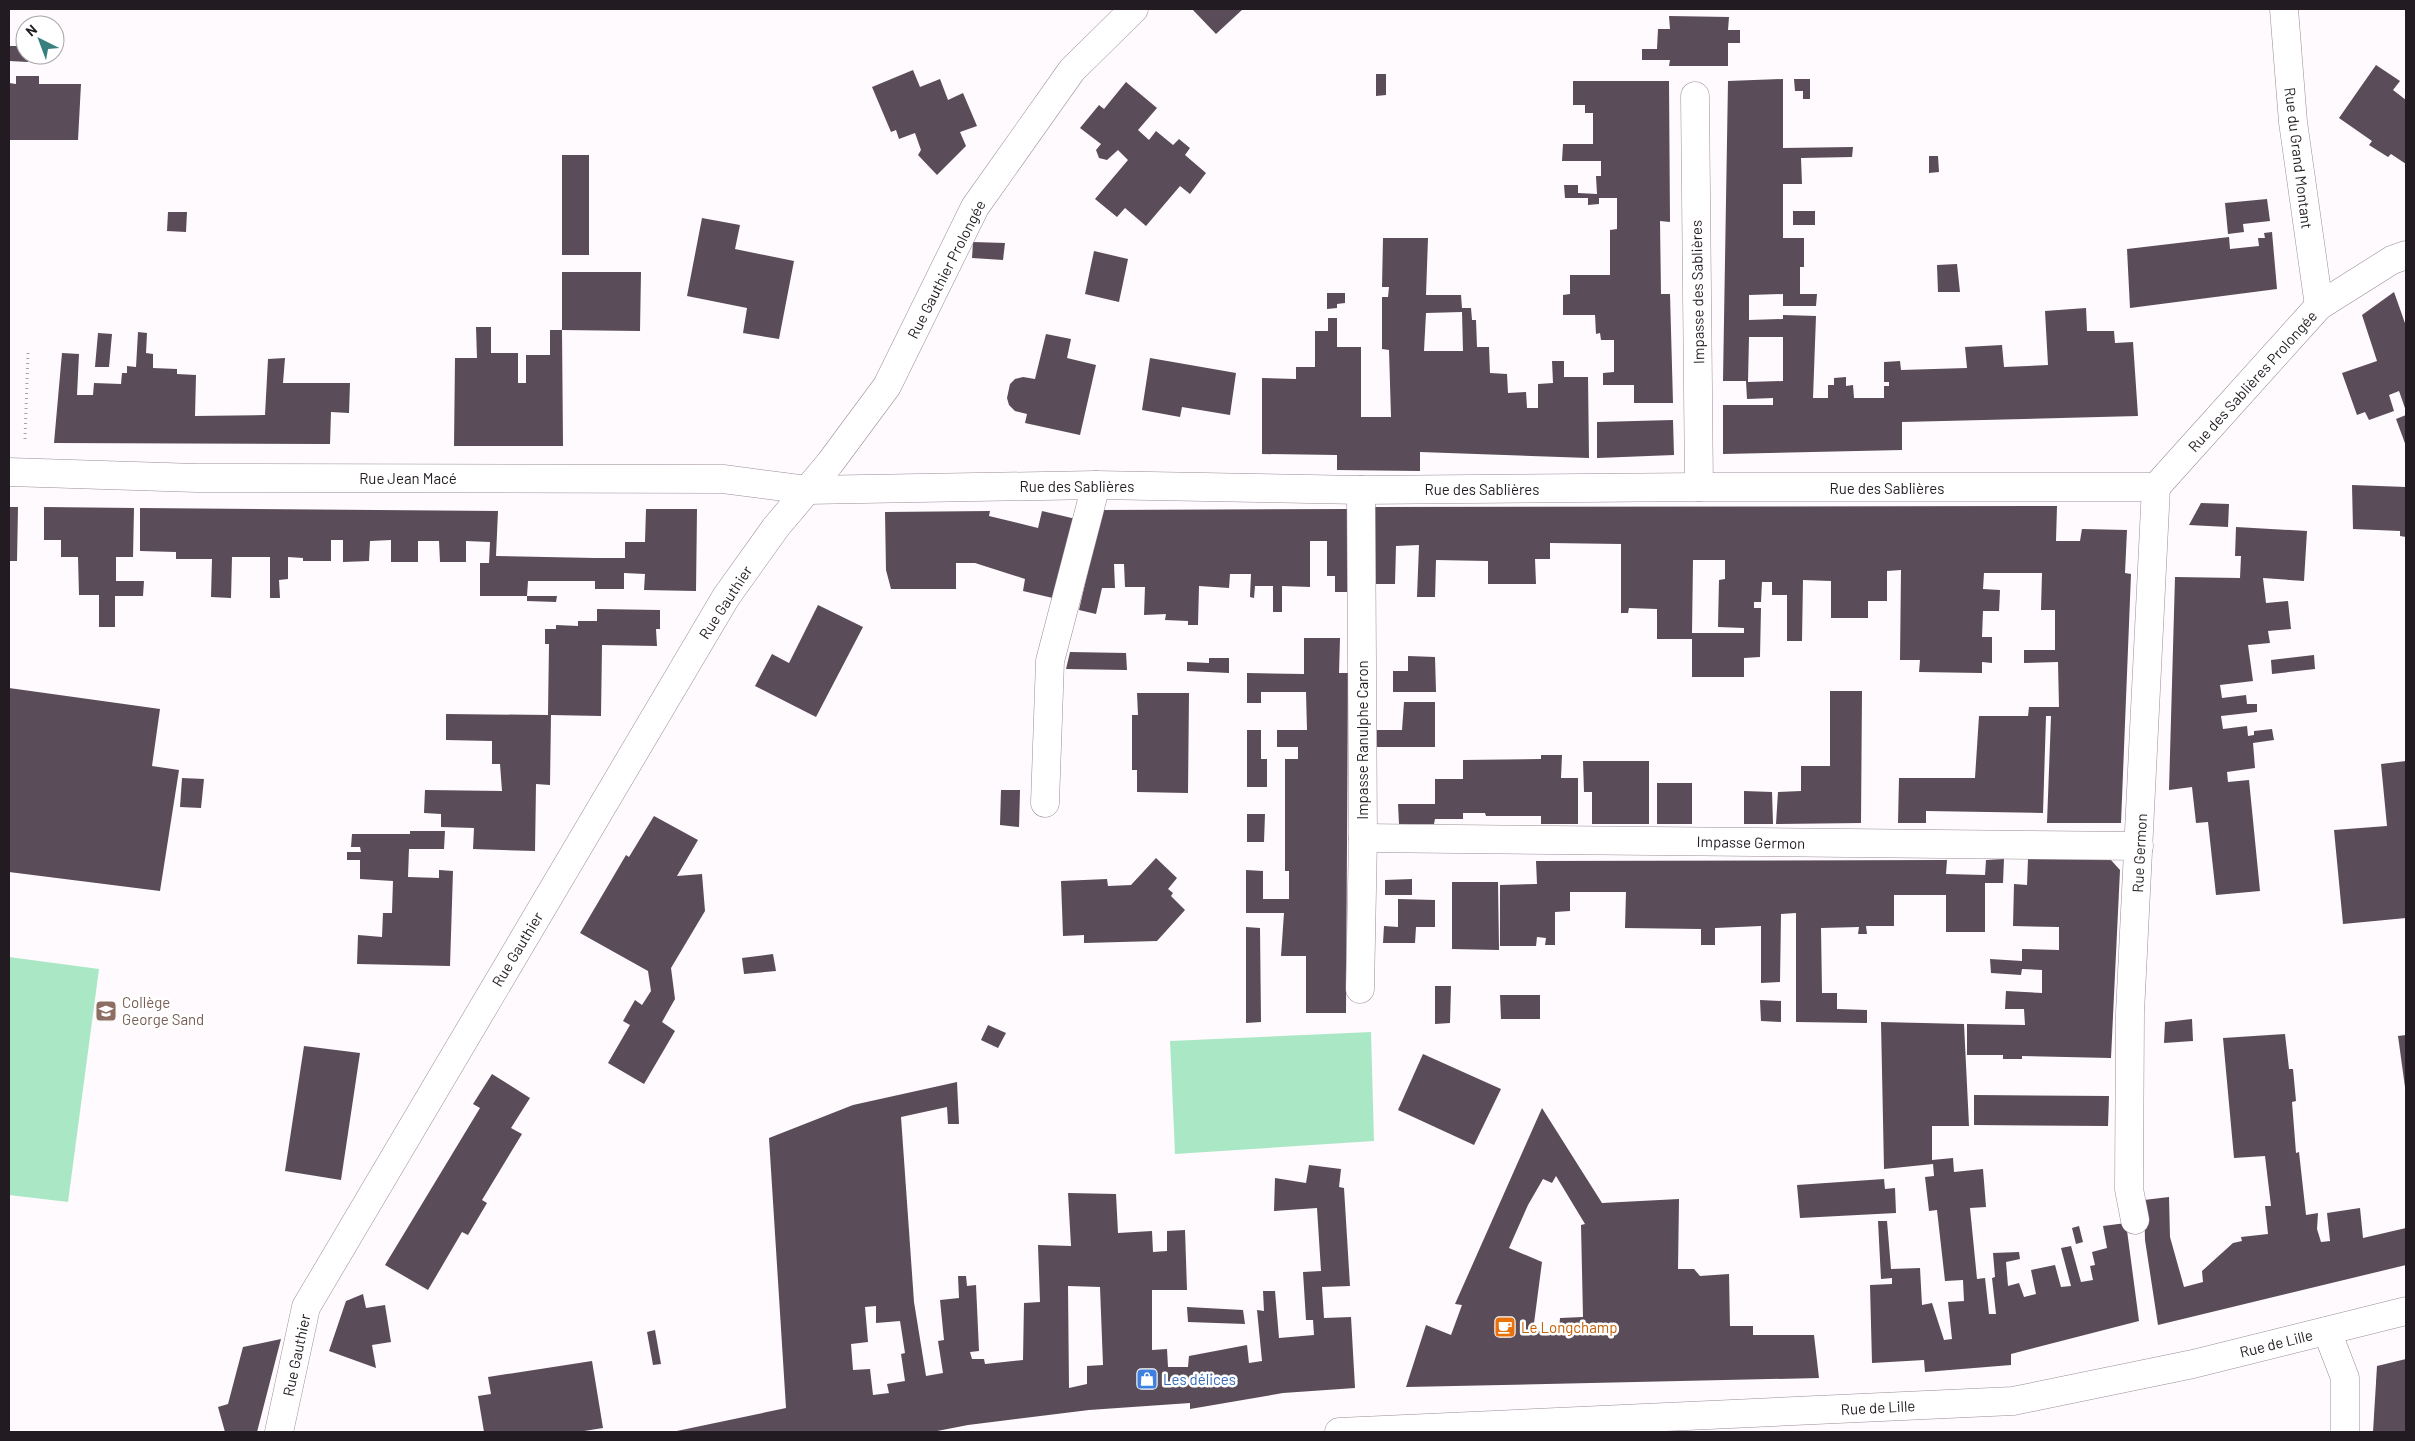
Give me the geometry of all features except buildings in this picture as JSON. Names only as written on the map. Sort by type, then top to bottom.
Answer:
[{"type":"street","name":"Rue Gauthier Prolongée","points":[[807,490],[830,463],[887,386],[975,207],[1072,70],[1134,9]]},
{"type":"street","name":"Rue du Grand Montant","points":[[2284,9],[2293,122],[2319,306]]},
{"type":"street","name":"Impasse des Sablières","points":[[1695,96],[1699,487]]},
{"type":"street","name":"Rue des Sablières Prolongée","points":[[2156,487],[2319,306],[2392,260],[2406,255]]},
{"type":"street","name":"Rue Jean Macé","points":[[15,472],[207,478],[723,479],[807,490]]},
{"type":"street","name":"Rue des Sablières","points":[[807,490],[1096,485],[1361,490],[1699,487],[2156,487]]},
{"type":"street","points":[[1045,803],[1050,662],[1096,485]]},
{"type":"street","name":"Rue Germon","points":[[2135,1220],[2129,1188],[2130,1013],[2156,487]]},
{"type":"street","name":"Rue Gauthier","points":[[279,1432],[306,1307],[726,597],[776,527],[807,490]]},
{"type":"street","name":"Impasse Ranulphe Caron","points":[[1360,989],[1363,838],[1361,490]]},
{"type":"street","name":"Impasse Germon","points":[[1363,838],[2139,846]]},
{"type":"street","name":"Rue de Lille","points":[[1339,1432],[2013,1402],[2193,1364],[2406,1311]]},
{"type":"street","points":[[2327,1331],[2346,1378],[2345,1432]]},
{"type":"path","points":[[15,472],[24,447],[28,353]]},
{"type":"green space","points":[[9,957],[99,969],[68,1202],[9,1195]]},
{"type":"green space","points":[[1371,1032],[1374,1141],[1175,1154],[1170,1041]]},
{"type":"place","name":"Collège George Sand","points":[[106,1011]]},
{"type":"place","name":"Le Longchamp","points":[[1505,1327]]},
{"type":"place","name":"Les délices","points":[[1147,1379]]}]
